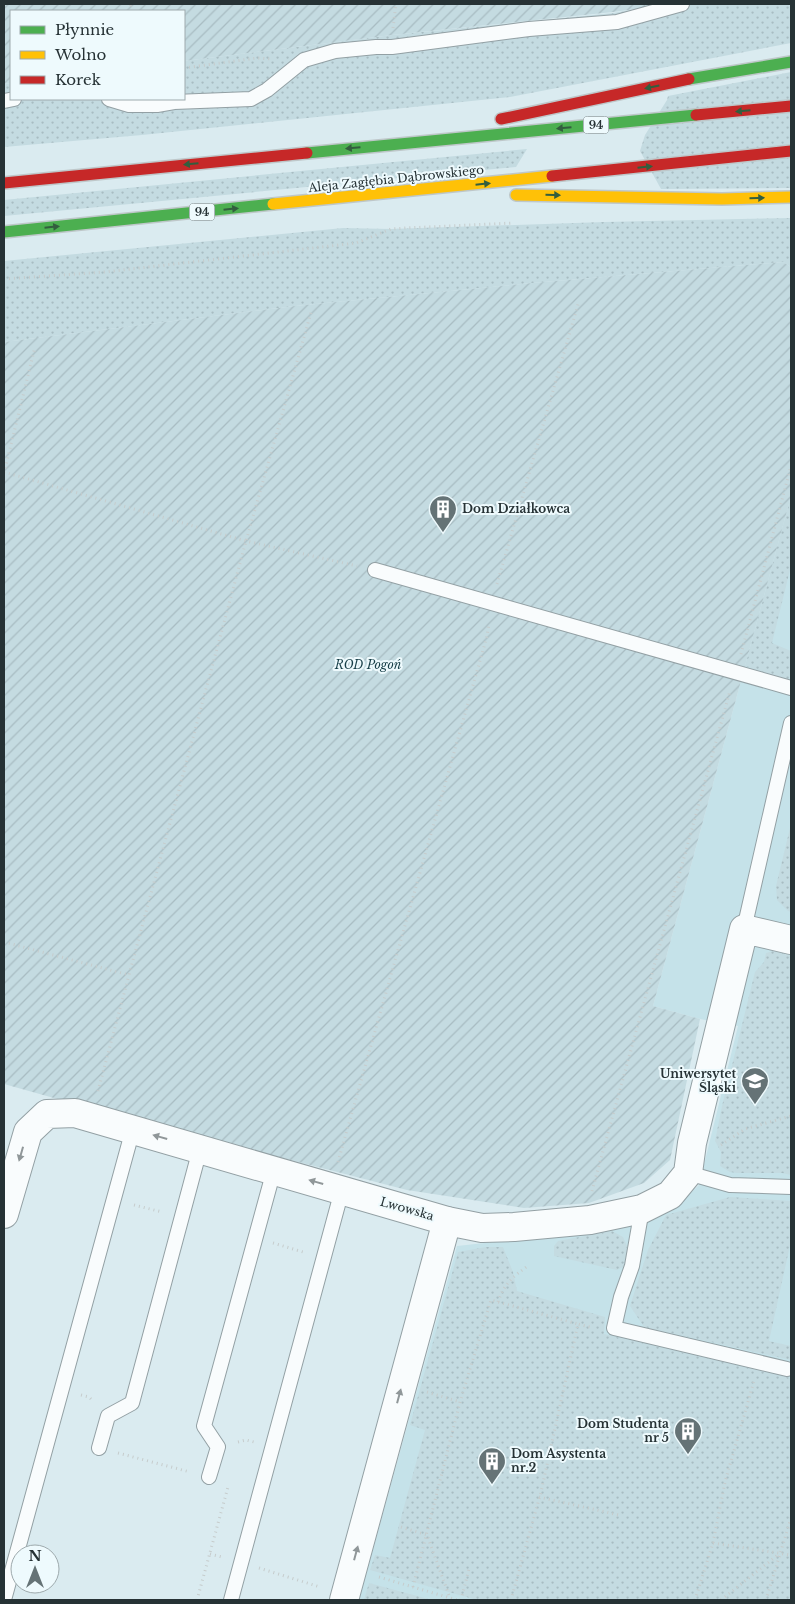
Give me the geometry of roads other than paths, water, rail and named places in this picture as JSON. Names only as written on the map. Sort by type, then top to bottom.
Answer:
[{"type":"main road","points":[[401,143],[483,123],[700,77],[791,62]]},
{"type":"main road","name":"94","points":[[4,182],[791,106]]},
{"type":"main road","name":"Aleja Zagłębia Dąbrowskiego","points":[[4,232],[791,151]]},
{"type":"main road","points":[[400,192],[488,194]]},
{"type":"main road","points":[[507,194],[722,199],[791,198]]},
{"type":"street","points":[[447,1221],[482,1228],[590,1220],[642,1209],[670,1195],[688,1173],[694,1134],[744,929],[791,940]]},
{"type":"street","name":"Lwowska","points":[[4,1214],[28,1132],[46,1114],[75,1113],[447,1221],[351,1570],[332,1594]]},
{"type":"lane","points":[[112,100],[129,105],[157,105],[174,102],[251,100],[267,90],[304,60],[335,51],[392,47],[529,29],[617,22],[682,4]]},
{"type":"lane","points":[[375,570],[791,688]]},
{"type":"lane","points":[[744,929],[791,722]]},
{"type":"lane","points":[[779,781],[791,770]]},
{"type":"lane","points":[[4,1600],[133,1130]]},
{"type":"lane","points":[[99,1448],[108,1416],[132,1403],[200,1149]]},
{"type":"lane","points":[[209,1477],[218,1447],[204,1426],[274,1170]]},
{"type":"lane","points":[[688,1173],[730,1185],[791,1187]]},
{"type":"lane","points":[[231,1600],[342,1190]]},
{"type":"lane","points":[[642,1209],[632,1266],[621,1297],[614,1328],[787,1369]]},
{"type":"place","name":"Dom Działkowca","points":[[443,533]]},
{"type":"place","name":"Uniwersytet Śląski","points":[[755,1105]]},
{"type":"place","name":"Dom Studenta nr 5","points":[[688,1455]]},
{"type":"place","name":"Dom Asystenta nr.2","points":[[492,1485]]},
{"type":"park label","name":"ROD Pogoń","points":[[368,665]]}]
